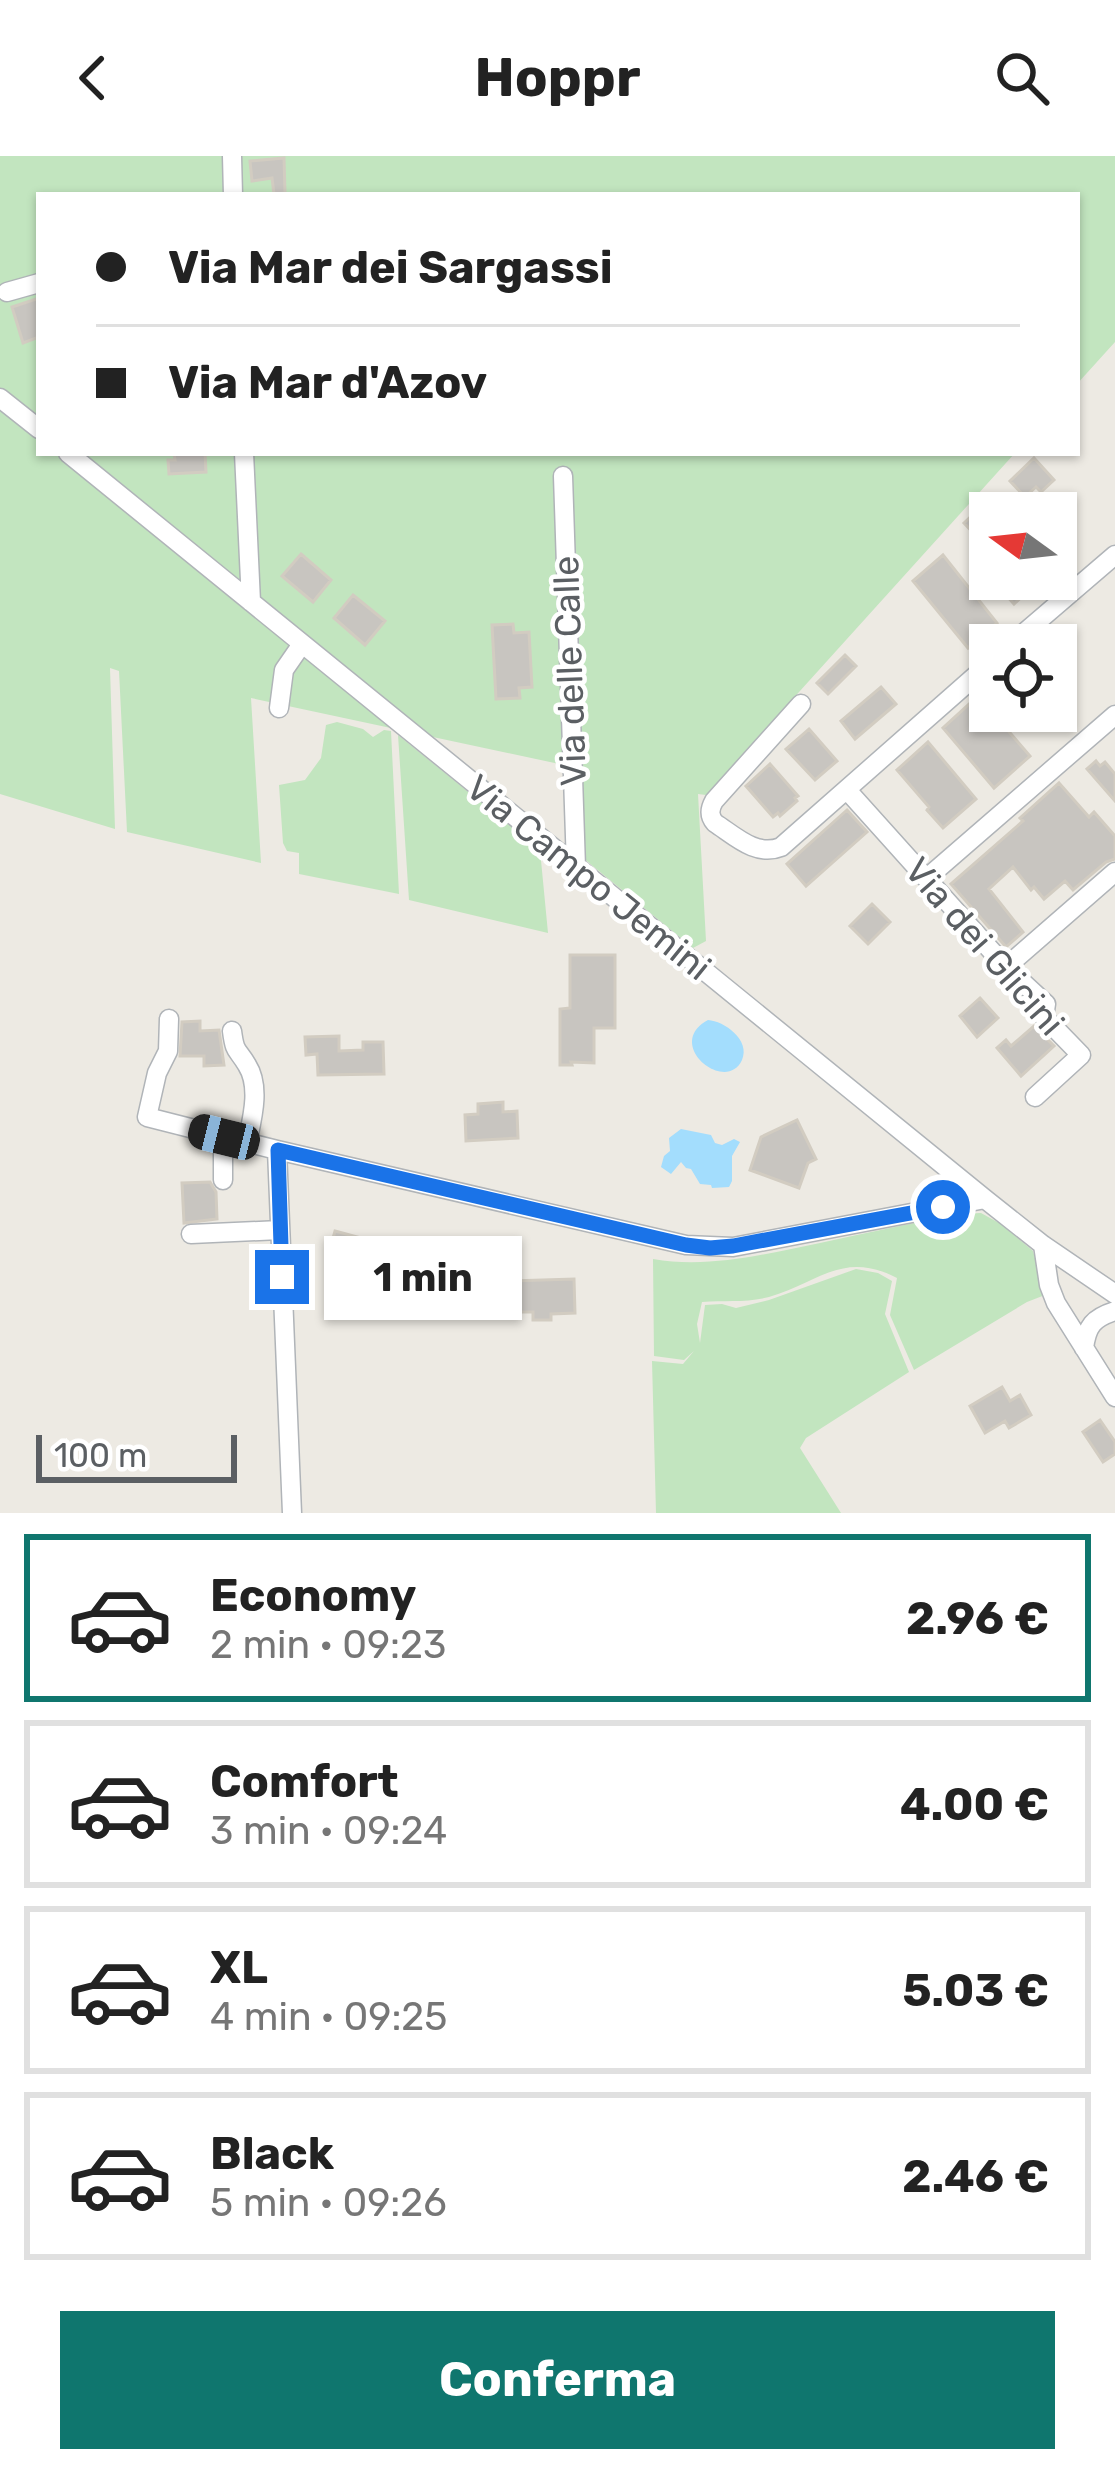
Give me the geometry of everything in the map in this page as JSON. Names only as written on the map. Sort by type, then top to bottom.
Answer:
[{"type":"street","points":[[232,156],[233,192]]},
{"type":"street","points":[[7,292],[36,284]]},
{"type":"street","points":[[0,398],[36,427]]},
{"type":"street","name":"Via Campo Jemini","points":[[72,456],[302,644],[353,674],[576,867],[985,1199],[1115,1294]]},
{"type":"street","points":[[244,456],[251,602]]},
{"type":"street","name":"Via delle Calle","points":[[562,476],[576,867]]},
{"type":"street","points":[[1034,624],[1115,555]]},
{"type":"street","points":[[279,708],[284,670],[302,644]]},
{"type":"street","points":[[801,704],[714,801],[711,817],[716,823],[754,848],[772,851],[781,847],[969,682]]},
{"type":"street","points":[[927,878],[1115,715]]},
{"type":"street","name":"Via dei Glicini","points":[[848,790],[1006,968],[1046,1004],[1044,1017],[1081,1054],[1035,1097]]},
{"type":"street","points":[[1006,968],[1115,872]]},
{"type":"street","points":[[169,1018],[167,1058],[151,1090],[147,1118],[686,1245],[733,1246],[985,1199]]},
{"type":"street","points":[[232,1030],[234,1050],[249,1068],[253,1086],[247,1143]]},
{"type":"street","points":[[223,1180],[224,1137]]},
{"type":"street","points":[[278,1150],[292,1513]]},
{"type":"street","points":[[191,1234],[280,1230]]},
{"type":"street","points":[[1043,1245],[1052,1294],[1115,1397]]},
{"type":"street","points":[[1084,1348],[1091,1323],[1115,1311]]},
{"type":"green space","points":[[0,156],[1115,156],[1115,342],[1080,381],[1080,192],[36,192],[36,456],[1012,456],[980,492],[969,492],[969,504],[706,795],[698,794],[706,941],[693,948],[583,858],[578,768],[251,698],[261,863],[127,832],[119,671],[110,668],[115,829],[0,794]]},
{"type":"green space","points":[[337,722],[373,737],[391,731],[399,894],[299,874],[299,853],[287,851],[283,843],[279,785],[305,780],[321,758],[326,725]]},
{"type":"green space","points":[[398,735],[540,850],[548,933],[409,900]]},
{"type":"green space","points":[[981,1213],[1033,1251],[1045,1295],[914,1370],[890,1315],[897,1278],[878,1270],[846,1268],[769,1297],[702,1302],[697,1324],[700,1343],[705,1305],[736,1308],[856,1269],[892,1281],[885,1314],[909,1372],[806,1438],[800,1448],[841,1513],[656,1513],[652,1361],[683,1364],[694,1351],[684,1360],[654,1356],[653,1259],[736,1259]]},
{"type":"water","points":[[708,1020],[728,1028],[743,1045],[742,1060],[734,1069],[712,1069],[695,1052],[696,1030]]},
{"type":"water","points":[[681,1129],[711,1135],[722,1145],[734,1139],[740,1142],[732,1156],[729,1187],[700,1184],[681,1162],[671,1174],[661,1167],[670,1151],[669,1138]]},
{"type":"building","points":[[284,158],[285,192],[274,192],[272,178],[252,181],[250,161]]},
{"type":"building","points":[[36,299],[36,338],[23,343],[12,307]]},
{"type":"building","points":[[174,456],[205,456],[206,472],[169,474],[168,460],[175,460]]},
{"type":"building","points":[[1034,458],[1054,480],[1041,492],[1036,487],[1020,492],[1010,481]]},
{"type":"building","points":[[301,554],[331,580],[313,602],[282,576]]},
{"type":"building","points":[[943,555],[969,588],[969,600],[979,600],[997,623],[969,624],[968,648],[913,581]]},
{"type":"building","points":[[353,595],[385,621],[365,645],[334,618]]},
{"type":"building","points":[[513,624],[514,633],[529,632],[532,687],[519,688],[520,698],[496,699],[492,625]]},
{"type":"building","points":[[845,655],[856,666],[828,694],[817,683]]},
{"type":"building","points":[[881,687],[896,704],[855,739],[841,721]]},
{"type":"building","points":[[969,704],[969,732],[1009,732],[1030,756],[994,788],[943,728]]},
{"type":"building","points":[[809,729],[837,761],[815,780],[786,749]]},
{"type":"building","points":[[928,742],[976,799],[943,828],[897,770]]},
{"type":"building","points":[[1096,761],[1100,766],[1105,762],[1115,774],[1115,801],[1087,769]]},
{"type":"building","points":[[770,764],[798,796],[780,816],[773,817],[746,786]]},
{"type":"building","points":[[1059,783],[1089,817],[1094,812],[1115,836],[1115,859],[1073,890],[1065,881],[1044,899],[1013,867],[989,889],[1023,932],[1006,947],[951,884]]},
{"type":"building","points":[[847,810],[867,832],[806,886],[787,864]]},
{"type":"building","points":[[872,904],[890,922],[868,944],[850,926]]},
{"type":"building","points":[[570,955],[615,955],[615,1028],[594,1028],[594,1063],[560,1065],[560,1009],[570,1008]]},
{"type":"building","points":[[980,998],[998,1018],[977,1037],[960,1016]]},
{"type":"building","points":[[200,1021],[200,1031],[219,1030],[224,1065],[204,1066],[204,1056],[180,1056],[182,1022]]},
{"type":"building","points":[[1034,1026],[1054,1046],[1021,1076],[997,1048],[1006,1040],[1011,1046]]},
{"type":"building","points":[[339,1036],[339,1051],[363,1050],[363,1042],[383,1042],[384,1074],[318,1075],[317,1054],[306,1055],[305,1037]]},
{"type":"building","points":[[503,1102],[503,1112],[517,1111],[518,1138],[466,1141],[465,1115],[478,1114],[478,1104]]},
{"type":"building","points":[[797,1120],[816,1159],[808,1163],[799,1188],[750,1170],[761,1137]]},
{"type":"building","points":[[210,1182],[216,1192],[217,1219],[184,1223],[182,1183]]},
{"type":"building","points":[[335,1231],[387,1245],[381,1267],[329,1252]]},
{"type":"building","points":[[574,1279],[575,1313],[533,1320],[533,1312],[511,1312],[511,1281]]},
{"type":"building","points":[[1002,1387],[1010,1401],[1020,1395],[1031,1415],[1009,1428],[1005,1421],[985,1433],[970,1406]]},
{"type":"building","points":[[1100,1420],[1115,1442],[1115,1454],[1103,1462],[1083,1432]]},
{"type":"route","points":[[282,1277],[278,1150],[710,1248],[943,1207]]}]
